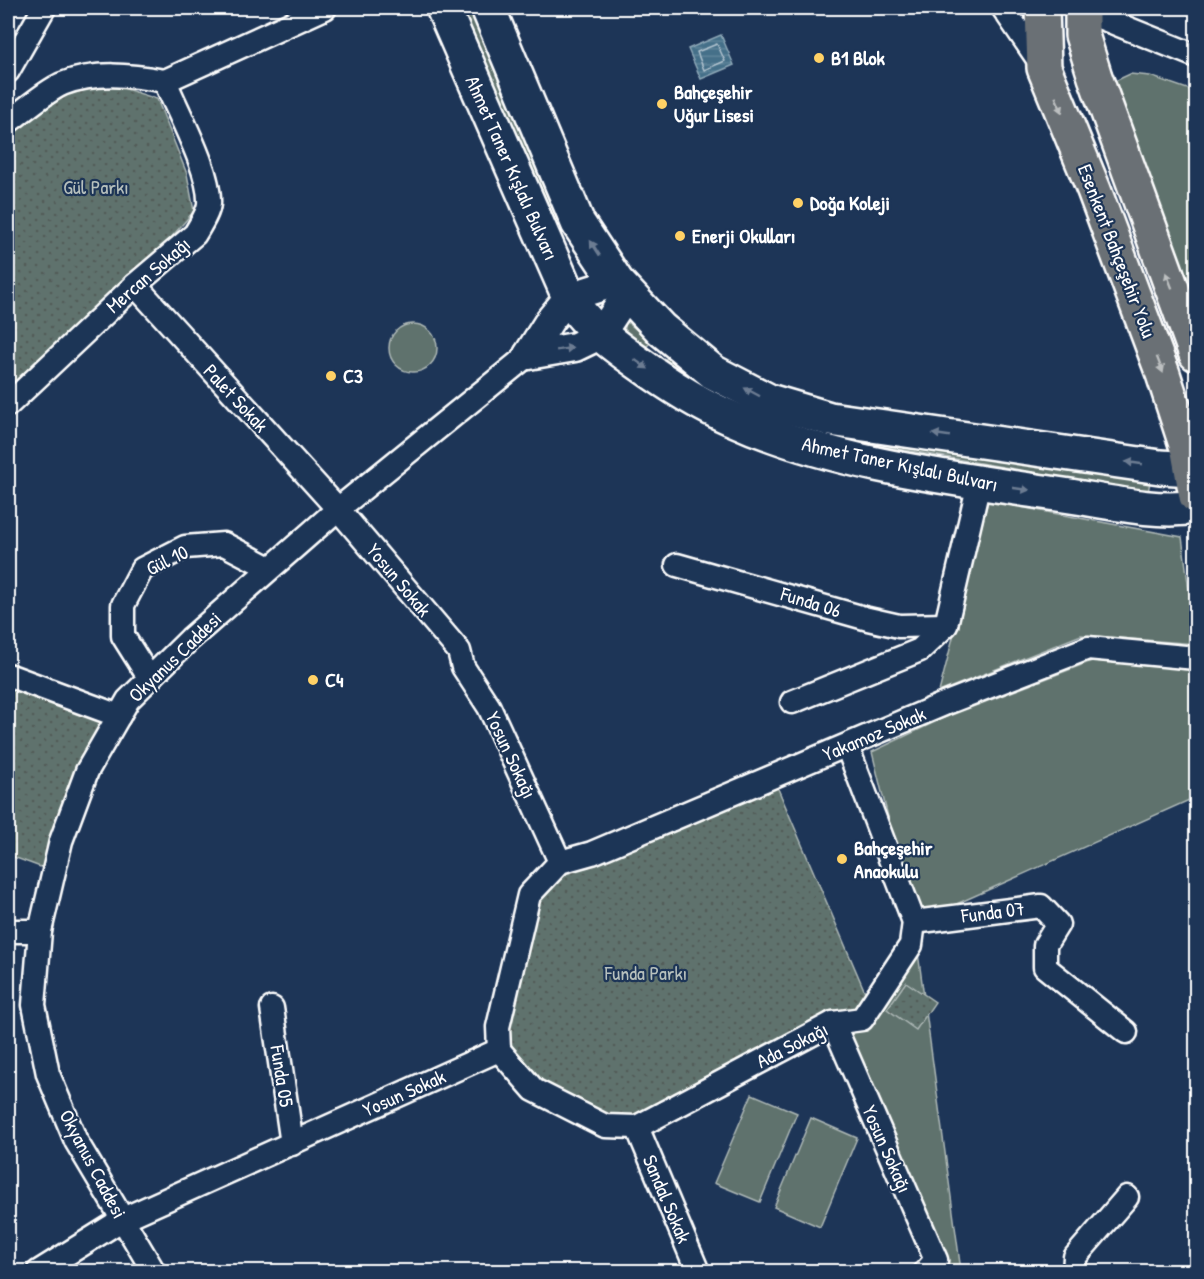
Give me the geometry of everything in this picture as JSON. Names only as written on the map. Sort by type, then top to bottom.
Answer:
[{"type":"main road","name":"Ahmet Taner Kışlalı Bulvarı","points":[[443,8],[569,297],[581,316],[600,335],[664,380],[730,418],[792,441],[870,462],[979,483],[1166,509],[1197,507]]},
{"type":"main road","name":"Ahmet Taner Kışlalı Bulvarı","points":[[488,8],[579,223],[622,288],[661,328],[713,372],[769,401],[830,419],[1160,467],[1195,478]]},
{"type":"main road","name":"Esenkent Bahçeşehir Yolu","points":[[1042,8],[1044,68],[1094,190],[1159,363],[1195,478]]},
{"type":"main road","name":"Esenkent Bahçeşehir Yolu","points":[[1080,8],[1082,35],[1095,77],[1197,354]]},
{"type":"street","points":[[8,71],[44,8]]},
{"type":"street","points":[[8,122],[61,85],[91,75],[134,76],[165,81],[325,8]]},
{"type":"street","points":[[1003,8],[1044,68]]},
{"type":"street","points":[[1080,8],[1197,56]]},
{"type":"street","name":"Mercan Sokağı","points":[[8,405],[135,285],[195,234],[209,207],[208,182],[165,81]]},
{"type":"street","name":"Palet Sokak","points":[[135,285],[338,509]]},
{"type":"street","points":[[528,355],[550,320],[569,297],[622,288]]},
{"type":"street","points":[[528,355],[575,347],[600,335],[622,288]]},
{"type":"street","name":"Okyanus Caddesi","points":[[154,1272],[76,1141],[48,1074],[34,1005],[40,931],[65,831],[87,771],[129,700],[150,679],[270,568],[338,509],[528,355]]},
{"type":"street","points":[[792,702],[920,650],[946,625],[979,483]]},
{"type":"street","name":"Yosun Sokak","points":[[338,509],[459,651]]},
{"type":"street","name":"Gül 10","points":[[150,679],[123,636],[123,605],[142,569],[185,548],[224,544],[270,568]]},
{"type":"street","name":"Funda 06","points":[[677,565],[868,620],[899,626],[946,625]]},
{"type":"street","name":"Yakamoz Sokak","points":[[560,862],[592,853],[944,704],[1088,648],[1197,658]]},
{"type":"street","name":"Yosun Sokağı","points":[[459,651],[463,667],[489,706],[560,862]]},
{"type":"street","points":[[8,675],[119,716]]},
{"type":"street","points":[[847,746],[914,922]]},
{"type":"street","points":[[500,1050],[498,1027],[529,895],[560,862]]},
{"type":"street","name":"Funda 07","points":[[914,922],[1041,906],[1058,924],[1045,945],[1045,967],[1126,1032]]},
{"type":"street","name":"Ada Sokağı","points":[[500,1050],[534,1090],[605,1126],[637,1127],[832,1023],[862,1019],[911,945],[914,922]]},
{"type":"street","points":[[8,931],[40,931]]},
{"type":"street","name":"Funda 05","points":[[272,1008],[292,1144]]},
{"type":"street","name":"Yosun Sokağı","points":[[832,1023],[936,1260],[925,1272]]},
{"type":"street","name":"Yosun Sokak","points":[[38,1272],[123,1219],[500,1050]]},
{"type":"street","name":"Sandal Sokak","points":[[637,1127],[698,1272]]},
{"type":"street","points":[[1074,1272],[1075,1257],[1127,1197]]},
{"type":"green space","points":[[458,8],[469,8],[560,225],[553,228]]},
{"type":"green space","points":[[1130,74],[1150,76],[1196,92],[1196,315],[1113,82]]},
{"type":"green space","name":"Gül Parkı","points":[[78,87],[123,88],[157,99],[187,174],[194,211],[151,261],[63,337],[8,389],[8,135]]},
{"type":"green space","points":[[626,321],[651,342],[643,350],[624,334]]},
{"type":"green space","points":[[408,324],[418,324],[430,331],[437,343],[437,353],[430,365],[418,372],[408,372],[393,361],[389,353],[389,343],[400,328]]},
{"type":"green space","points":[[670,353],[699,373],[1150,482],[1148,492],[823,436],[733,405],[663,363]]},
{"type":"green space","points":[[988,501],[1182,537],[1196,644],[1081,635],[939,692]]},
{"type":"green space","points":[[1097,659],[1196,671],[1196,797],[914,923],[961,1271],[925,1271],[936,1260],[833,1023],[862,1019],[914,922],[872,752],[941,719]]},
{"type":"green space","points":[[8,675],[119,716],[54,872],[8,855]]},
{"type":"green space","name":"Funda Parkı","points":[[773,777],[871,1006],[637,1127],[534,1090],[499,1050],[529,895],[550,871]]},
{"type":"green space","points":[[906,982],[935,1002],[916,1030],[887,1009]]},
{"type":"green space","points":[[752,1094],[797,1113],[760,1202],[714,1183]]},
{"type":"green space","points":[[811,1118],[857,1138],[820,1227],[774,1207]]},
{"type":"water","points":[[721,35],[734,65],[701,79],[688,49]]},
{"type":"place","name":"B1 Blok","points":[[819,58]]},
{"type":"place","name":"Bahçeşehir Uğur Lisesi","points":[[662,104]]},
{"type":"place","name":"Doğa Koleji","points":[[798,203]]},
{"type":"place","name":"Enerji Okulları","points":[[680,236]]},
{"type":"place","name":"C3","points":[[331,376]]},
{"type":"place","name":"C4","points":[[313,680]]},
{"type":"place","name":"Bahçeşehir Anaokulu","points":[[842,859]]}]
